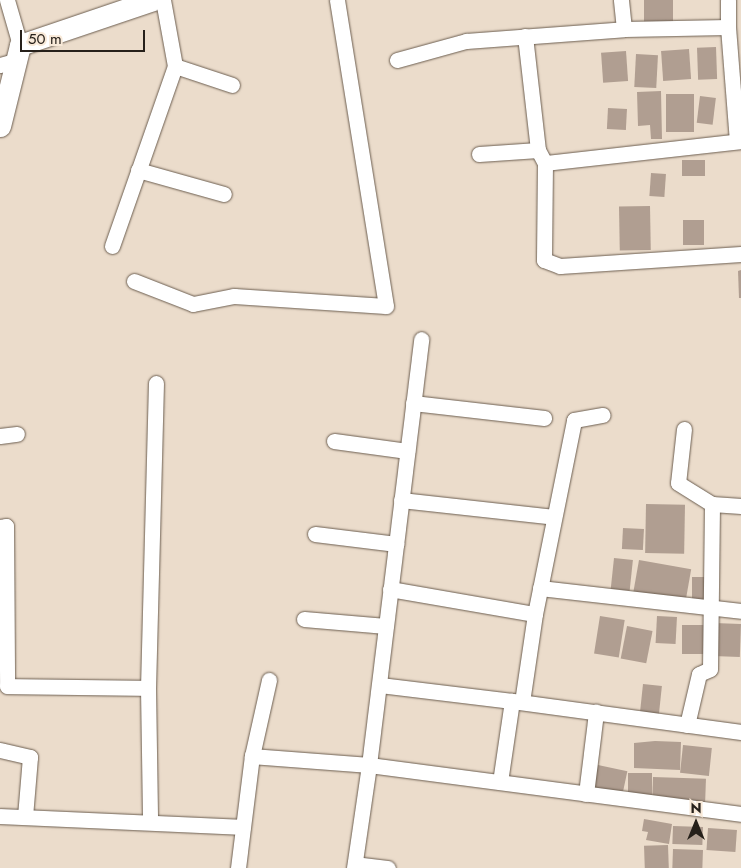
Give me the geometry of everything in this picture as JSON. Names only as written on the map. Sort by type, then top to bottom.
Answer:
[{"type":"street","points":[[0,126],[12,57],[7,0]]},
{"type":"street","points":[[12,57],[153,0]]},
{"type":"street","points":[[112,246],[175,66],[163,0]]},
{"type":"street","points":[[134,281],[193,304],[234,296],[386,306],[337,0]]},
{"type":"street","points":[[621,0],[624,29]]},
{"type":"street","points":[[479,154],[542,157],[739,141],[728,27],[728,0]]},
{"type":"street","points":[[397,60],[466,41],[624,29],[728,27]]},
{"type":"street","points":[[525,36],[542,157],[544,260],[550,264],[741,254]]},
{"type":"street","points":[[175,66],[232,85]]},
{"type":"street","points":[[138,170],[224,194]]},
{"type":"street","points":[[388,868],[355,866],[380,685],[421,339]]},
{"type":"street","points":[[150,822],[148,688],[156,383]]},
{"type":"street","points":[[413,403],[544,418]]},
{"type":"street","points":[[500,782],[536,614],[574,420],[603,414]]},
{"type":"street","points":[[684,429],[678,483],[712,504],[741,506]]},
{"type":"street","points":[[0,436],[17,434]]},
{"type":"street","points":[[334,441],[407,451]]},
{"type":"street","points":[[401,500],[554,517]]},
{"type":"street","points":[[687,725],[699,674],[710,669],[712,504]]},
{"type":"street","points":[[0,527],[6,526],[4,686],[148,688]]},
{"type":"street","points":[[315,534],[396,544]]},
{"type":"street","points":[[540,588],[741,611]]},
{"type":"street","points":[[390,589],[536,614]]},
{"type":"street","points":[[304,620],[386,626]]},
{"type":"street","points":[[238,868],[252,756],[269,680]]},
{"type":"street","points":[[380,685],[517,701],[741,732]]},
{"type":"street","points":[[586,794],[596,712]]},
{"type":"street","points":[[0,750],[30,757],[25,817]]},
{"type":"street","points":[[252,756],[369,764],[741,814]]},
{"type":"street","points":[[0,816],[243,827]]},
{"type":"building","points":[[644,0],[673,0],[673,22],[644,22]]},
{"type":"building","points":[[716,47],[717,79],[698,80],[697,48]]},
{"type":"building","points":[[689,49],[691,79],[663,81],[661,51]]},
{"type":"building","points":[[626,51],[628,81],[603,83],[601,53]]},
{"type":"building","points":[[636,54],[658,55],[656,88],[634,87]]},
{"type":"building","points":[[661,91],[662,139],[651,139],[650,125],[638,126],[637,92]]},
{"type":"building","points":[[666,94],[694,94],[694,132],[666,132]]},
{"type":"building","points":[[700,96],[716,98],[713,125],[697,123]]},
{"type":"building","points":[[608,108],[627,109],[626,130],[607,129]]},
{"type":"building","points":[[682,160],[705,160],[705,176],[682,176]]},
{"type":"building","points":[[651,173],[666,174],[664,197],[649,196]]},
{"type":"building","points":[[650,206],[651,250],[620,251],[619,207]]},
{"type":"building","points":[[683,220],[704,220],[704,245],[683,245]]},
{"type":"building","points":[[741,270],[741,298],[739,298],[738,271]]},
{"type":"building","points":[[646,504],[685,505],[684,554],[645,553]]},
{"type":"building","points":[[623,528],[644,529],[643,550],[622,549]]},
{"type":"building","points":[[614,558],[633,560],[630,591],[611,589]]},
{"type":"building","points":[[639,560],[691,569],[685,602],[633,592]]},
{"type":"building","points":[[692,577],[708,577],[708,601],[692,601]]},
{"type":"building","points":[[600,616],[625,620],[619,657],[594,654]]},
{"type":"building","points":[[657,616],[677,617],[676,644],[656,643]]},
{"type":"building","points":[[714,623],[741,624],[740,657],[713,656]]},
{"type":"building","points":[[682,625],[709,625],[709,654],[682,654]]},
{"type":"building","points":[[627,626],[653,631],[646,663],[621,658]]},
{"type":"building","points":[[643,684],[662,686],[659,717],[640,715]]},
{"type":"building","points":[[655,741],[681,742],[680,770],[634,768],[634,743]]},
{"type":"building","points":[[683,745],[712,748],[709,776],[680,773]]},
{"type":"building","points":[[598,765],[627,771],[622,799],[592,792]]},
{"type":"building","points":[[628,773],[652,773],[652,798],[628,798]]},
{"type":"building","points":[[653,777],[706,779],[705,803],[652,801]]},
{"type":"building","points":[[644,819],[672,824],[669,844],[646,840],[648,832],[642,831]]},
{"type":"building","points":[[673,826],[703,827],[702,845],[672,844]]},
{"type":"building","points":[[708,828],[737,830],[735,852],[706,850]]},
{"type":"building","points":[[668,845],[669,868],[645,868],[644,846]]},
{"type":"building","points":[[673,849],[703,850],[702,868],[672,868]]}]
